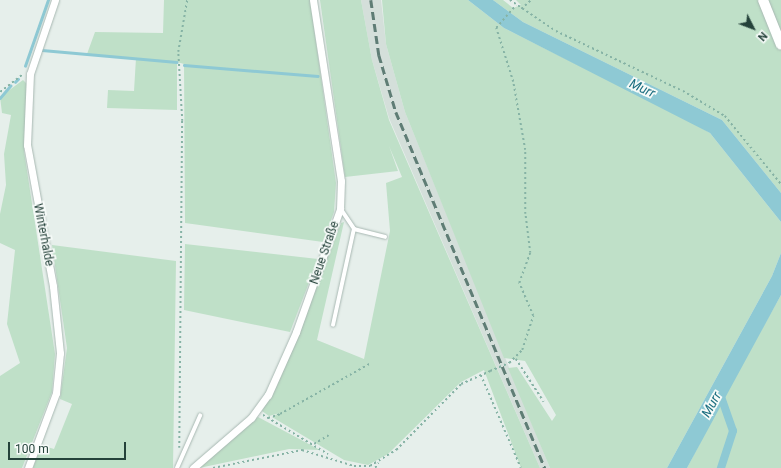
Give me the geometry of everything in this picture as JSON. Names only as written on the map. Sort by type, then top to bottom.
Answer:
[{"type":"street","name":"Winterhalde","points":[[28,468],[56,393],[60,353],[53,286],[27,145],[30,75],[55,0]]},
{"type":"street","name":"Neue Straße","points":[[193,468],[257,412],[282,368],[340,209],[341,181],[313,0]]},
{"type":"street","points":[[763,0],[781,45]]},
{"type":"lane","points":[[340,209],[354,229],[385,237]]},
{"type":"lane","points":[[333,325],[354,229]]},
{"type":"lane","points":[[176,468],[200,416]]},
{"type":"path","points":[[179,451],[182,121],[178,52],[187,0]]},
{"type":"path","points":[[510,0],[521,9],[556,31],[683,91],[720,112],[781,184]]},
{"type":"path","points":[[521,9],[531,0]]},
{"type":"path","points":[[375,468],[378,463],[454,389],[509,363],[516,358],[532,316],[520,283],[530,253],[524,214],[526,150],[513,82],[496,28],[516,5]]},
{"type":"path","points":[[0,92],[17,77],[30,75]]},
{"type":"path","points":[[516,358],[544,402]]},
{"type":"path","points":[[268,418],[280,414],[371,364]]},
{"type":"path","points":[[481,375],[521,468]]},
{"type":"path","points":[[257,412],[314,444],[330,455],[354,466],[378,463]]},
{"type":"path","points":[[314,444],[329,436]]},
{"type":"path","points":[[213,468],[289,450],[330,455]]},
{"type":"shaded area","points":[[361,0],[381,0],[386,44],[405,112],[550,468],[540,468],[389,118],[372,60]]},
{"type":"green space","points":[[164,0],[310,0],[336,183],[334,212],[323,242],[185,223],[184,64],[177,62],[177,110],[107,108],[108,90],[134,91],[136,58],[87,54],[95,32],[163,33]]},
{"type":"green space","points":[[320,0],[361,0],[372,60],[389,120],[540,468],[521,468],[484,370],[461,382],[388,454],[368,465],[344,460],[272,417],[279,413],[269,416],[262,411],[284,368],[341,223],[344,222],[317,340],[364,359],[390,231],[386,183],[402,177],[389,146],[398,171],[345,177]]},
{"type":"green space","points":[[382,0],[468,0],[504,28],[692,122],[710,133],[781,222],[781,253],[772,276],[667,468],[550,468],[508,368],[517,367],[552,421],[556,415],[525,361],[504,358],[405,112],[386,44]]},
{"type":"green space","points":[[493,0],[503,0],[513,8],[521,5],[516,0],[781,0],[781,193],[722,120],[523,22]]},
{"type":"green space","points":[[23,80],[27,84],[24,151],[55,354],[52,392],[22,468],[0,468],[0,376],[20,363],[7,324],[15,250],[0,243],[0,214],[6,185],[4,154],[11,115],[2,113],[0,97]]},
{"type":"green space","points":[[185,244],[318,259],[290,332],[184,310]]},
{"type":"green space","points":[[52,245],[176,261],[173,468],[33,468],[41,445],[54,449],[72,404],[60,399],[67,348]]},
{"type":"green space","points":[[781,295],[781,468],[687,468],[727,391]]},
{"type":"green space","points":[[258,417],[320,450],[289,449],[199,468]]},
{"type":"water","name":"Murr","points":[[468,0],[493,0],[523,22],[722,120],[781,193],[781,222],[710,133],[504,28]]},
{"type":"water","name":"Murr","points":[[781,253],[781,295],[687,468],[667,468],[772,276]]},
{"type":"waterway","points":[[25,66],[48,0]]},
{"type":"waterway","points":[[42,50],[176,62]]},
{"type":"waterway","points":[[184,65],[318,76]]},
{"type":"waterway","points":[[15,82],[18,79]]},
{"type":"waterway","points":[[0,98],[10,86]]},
{"type":"waterway","name":"Murr","points":[[719,391],[733,431],[721,468]]},
{"type":"railway","points":[[371,0],[379,55],[396,112],[545,468]]}]
